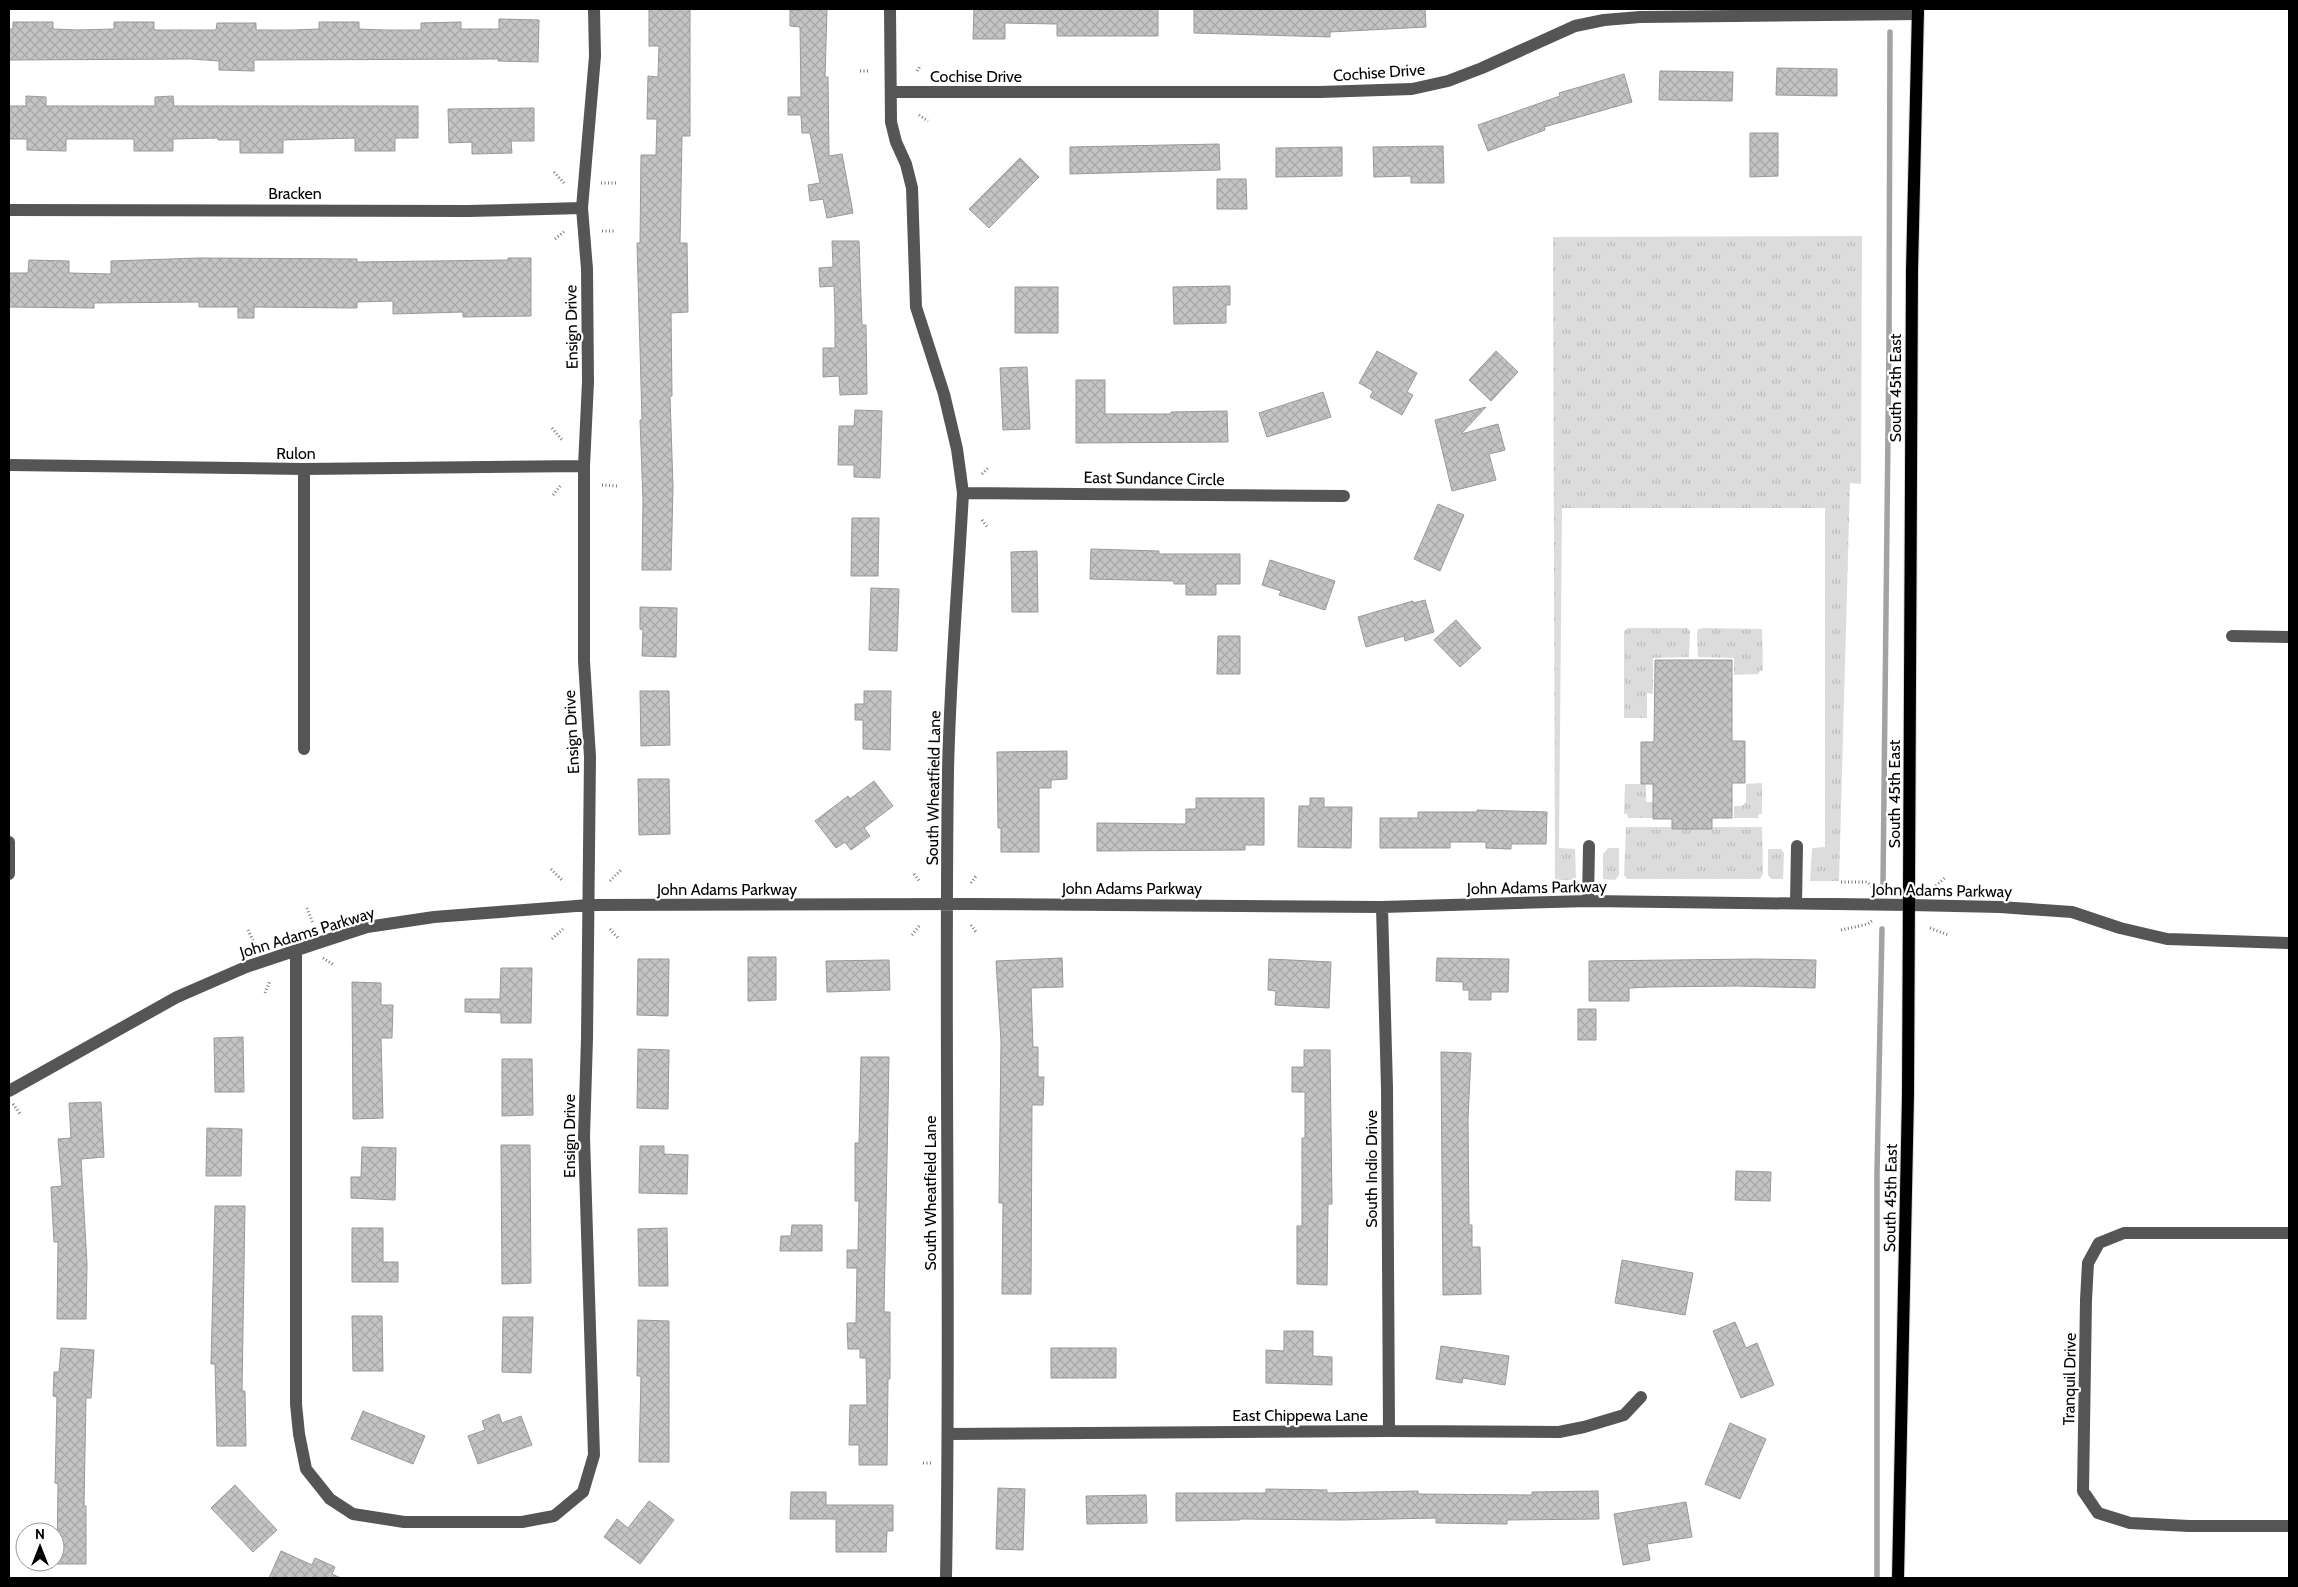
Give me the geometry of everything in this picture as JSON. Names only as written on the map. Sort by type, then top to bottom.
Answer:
[{"type":"main road","name":"South 45th East","points":[[1898,1578],[1910,904],[1912,291],[1918,11]]},
{"type":"street","name":"Ensign Drive","points":[[296,950],[296,1404],[298,1434],[306,1469],[330,1499],[354,1514],[404,1522],[522,1522],[554,1516],[583,1492],[594,1455],[584,1137],[590,757],[584,661],[584,466],[588,382],[587,269],[582,208],[595,56],[594,9]]},
{"type":"street","name":"South Wheatfield Lane","points":[[890,9],[891,122],[896,142],[906,164],[912,188],[916,307],[944,394],[957,449],[963,493],[948,768],[946,1103],[949,1434],[946,1578]]},
{"type":"street","name":"Cochise Drive","points":[[891,92],[1320,92],[1412,89],[1448,81],[1575,26],[1604,20],[1640,17],[1918,11]]},
{"type":"street","name":"Bracken","points":[[9,210],[468,211],[582,208]]},
{"type":"street","name":"Rulon","points":[[9,465],[304,469],[584,466]]},
{"type":"street","points":[[304,469],[304,749]]},
{"type":"street","name":"East Sundance Circle","points":[[963,493],[1344,496]]},
{"type":"street","points":[[2232,636],[2289,638]]},
{"type":"street","points":[[9,842],[9,874]]},
{"type":"street","points":[[1588,901],[1589,846]]},
{"type":"street","points":[[1796,903],[1797,846]]},
{"type":"street","name":"John Adams Parkway","points":[[9,1091],[177,997],[246,967],[296,950],[367,928],[434,917],[589,904],[1287,904],[1382,907],[1588,901],[1910,904],[2072,912],[2120,928],[2167,939],[2289,943]]},
{"type":"street","name":"South Indio Drive","points":[[1382,907],[1387,1088],[1389,1431]]},
{"type":"street","name":"Tranquil Drive","points":[[2289,1233],[2124,1233],[2098,1243],[2088,1263],[2083,1491],[2098,1514],[2130,1524],[2289,1526]]},
{"type":"street","name":"East Chippewa Lane","points":[[949,1434],[1389,1431],[1559,1432],[1624,1415],[1641,1397]]},
{"type":"path","points":[[917,71],[921,65]]},
{"type":"path","points":[[860,71],[870,71]]},
{"type":"path","points":[[919,115],[928,121]]},
{"type":"path","points":[[554,172],[564,182]]},
{"type":"path","points":[[601,182],[617,182]]},
{"type":"path","points":[[555,239],[565,231]]},
{"type":"path","points":[[602,231],[615,231]]},
{"type":"path","points":[[552,428],[562,440]]},
{"type":"path","points":[[982,474],[988,468]]},
{"type":"path","points":[[553,495],[561,485]]},
{"type":"path","points":[[602,485],[617,486]]},
{"type":"path","points":[[982,520],[988,528]]},
{"type":"path","points":[[551,869],[562,881]]},
{"type":"path","points":[[610,881],[621,870]]},
{"type":"path","points":[[914,874],[920,882]]},
{"type":"path","points":[[971,883],[976,876]]},
{"type":"path","points":[[1933,888],[1946,878]]},
{"type":"path","points":[[1841,882],[1867,882],[1876,889]]},
{"type":"path","points":[[308,908],[313,923]]},
{"type":"path","points":[[1841,930],[1868,924],[1874,920]]},
{"type":"path","points":[[912,934],[920,925]]},
{"type":"path","points":[[971,925],[976,932]]},
{"type":"path","points":[[1930,928],[1948,935]]},
{"type":"path","points":[[552,939],[563,929]]},
{"type":"path","points":[[610,929],[618,938]]},
{"type":"path","points":[[248,930],[254,943]]},
{"type":"path","points":[[322,958],[334,965]]},
{"type":"path","points":[[265,993],[270,981]]},
{"type":"path","points":[[13,1104],[21,1115]]},
{"type":"path","points":[[923,1464],[933,1464]]},
{"type":"green space","points":[[1862,236],[1861,484],[1850,483],[1839,881],[1810,881],[1812,848],[1825,847],[1825,508],[1562,508],[1559,848],[1575,849],[1576,880],[1555,880],[1553,237]]},
{"type":"green space","points":[[1628,628],[1687,628],[1690,631],[1689,657],[1653,658],[1653,694],[1647,693],[1647,718],[1624,718],[1624,631]]},
{"type":"green space","points":[[1698,629],[1762,629],[1763,670],[1758,674],[1734,675],[1734,658],[1698,657],[1697,633]]},
{"type":"green space","points":[[1762,783],[1762,814],[1759,814],[1758,818],[1734,818],[1734,806],[1742,806],[1746,802],[1746,784]]},
{"type":"green space","points":[[1625,784],[1646,784],[1646,802],[1653,802],[1653,818],[1628,818],[1627,814],[1624,814]]},
{"type":"green space","points":[[1626,827],[1762,827],[1763,874],[1760,879],[1627,879],[1624,875]]},
{"type":"green space","points":[[1608,848],[1619,848],[1619,875],[1615,880],[1603,879],[1603,854]]},
{"type":"green space","points":[[1768,849],[1781,849],[1784,853],[1783,879],[1771,879],[1768,875]]},
{"type":"building","points":[[649,9],[690,9],[690,136],[682,136],[680,243],[687,243],[688,312],[671,313],[672,396],[670,396],[673,487],[671,570],[642,570],[643,500],[640,420],[642,420],[637,243],[640,243],[641,155],[656,155],[657,119],[647,119],[648,76],[658,77],[659,46],[649,46]]},
{"type":"building","points":[[827,9],[825,77],[828,77],[829,156],[842,154],[853,213],[827,218],[823,199],[810,201],[808,185],[820,183],[810,133],[802,133],[801,115],[788,115],[788,97],[801,97],[800,27],[790,26],[790,10]]},
{"type":"building","points":[[974,9],[1158,9],[1158,36],[1057,36],[1057,24],[1005,23],[1005,39],[973,39]]},
{"type":"building","points":[[1194,9],[1425,9],[1426,27],[1330,32],[1330,37],[1194,33]]},
{"type":"building","points":[[499,19],[539,20],[538,62],[498,61],[499,59],[254,60],[254,71],[219,70],[219,61],[192,59],[9,60],[9,29],[13,29],[13,22],[53,22],[53,29],[78,30],[114,29],[114,22],[154,22],[154,30],[216,30],[217,23],[256,23],[256,30],[294,30],[319,29],[319,22],[359,22],[359,29],[421,30],[421,23],[461,22],[461,29],[499,29]]},
{"type":"building","points":[[1777,68],[1837,69],[1837,96],[1776,95]]},
{"type":"building","points":[[1660,71],[1733,72],[1732,101],[1659,100]]},
{"type":"building","points":[[1624,74],[1632,102],[1544,127],[1545,130],[1488,151],[1478,125],[1560,96],[1559,93]]},
{"type":"building","points":[[26,96],[46,97],[46,106],[155,106],[155,97],[173,96],[174,106],[418,106],[418,138],[395,138],[395,151],[355,151],[355,138],[283,140],[283,153],[240,153],[240,140],[218,140],[218,138],[173,139],[173,151],[134,151],[134,139],[66,139],[66,151],[27,150],[27,139],[9,139],[9,106],[26,106]]},
{"type":"building","points":[[534,108],[534,141],[511,141],[512,153],[472,154],[472,142],[449,143],[448,109]]},
{"type":"building","points":[[1750,133],[1778,133],[1778,176],[1750,177]]},
{"type":"building","points":[[1219,144],[1220,170],[1070,174],[1070,147]]},
{"type":"building","points":[[1443,146],[1444,183],[1411,183],[1411,176],[1374,177],[1373,147]]},
{"type":"building","points":[[1342,147],[1342,176],[1276,177],[1276,148]]},
{"type":"building","points":[[1020,158],[1039,177],[989,228],[969,209]]},
{"type":"building","points":[[1217,179],[1246,179],[1247,209],[1217,209]]},
{"type":"building","points":[[832,241],[859,241],[862,325],[866,325],[867,394],[840,395],[839,376],[823,377],[823,348],[835,348],[834,286],[820,287],[819,268],[833,267]]},
{"type":"building","points":[[199,258],[357,259],[357,262],[531,258],[531,316],[463,317],[463,312],[393,314],[393,301],[357,302],[357,308],[254,307],[254,318],[238,318],[238,307],[199,307],[199,302],[94,303],[94,308],[9,307],[9,273],[28,273],[29,260],[69,261],[69,273],[111,274],[111,261]]},
{"type":"building","points":[[1230,286],[1230,305],[1226,305],[1226,323],[1174,324],[1173,287]]},
{"type":"building","points":[[1015,287],[1058,287],[1058,333],[1015,333]]},
{"type":"building","points":[[1377,351],[1417,373],[1407,392],[1413,395],[1402,415],[1370,397],[1373,391],[1359,383]]},
{"type":"building","points":[[1496,351],[1518,372],[1491,401],[1469,380]]},
{"type":"building","points":[[1027,367],[1030,429],[1003,430],[1000,368]]},
{"type":"building","points":[[1076,380],[1105,380],[1105,414],[1171,414],[1171,412],[1227,411],[1228,442],[1076,443]]},
{"type":"building","points":[[1323,392],[1331,417],[1267,437],[1259,413]]},
{"type":"building","points":[[1486,407],[1461,434],[1498,424],[1505,450],[1489,454],[1496,480],[1452,491],[1435,420]]},
{"type":"building","points":[[855,410],[882,411],[880,478],[854,477],[854,465],[838,465],[839,426],[854,426]]},
{"type":"building","points":[[1438,504],[1464,515],[1440,571],[1414,559]]},
{"type":"building","points":[[852,518],[879,518],[878,576],[851,576]]},
{"type":"building","points":[[1091,549],[1159,551],[1159,554],[1240,554],[1240,584],[1216,584],[1216,595],[1186,595],[1186,584],[1174,584],[1174,581],[1090,579]]},
{"type":"building","points":[[1037,551],[1038,612],[1012,612],[1011,552]]},
{"type":"building","points":[[1270,560],[1335,581],[1325,610],[1279,595],[1281,591],[1262,585]]},
{"type":"building","points":[[871,588],[899,589],[897,651],[869,650]]},
{"type":"building","points":[[1425,600],[1434,632],[1405,641],[1404,636],[1366,647],[1358,617],[1413,601],[1413,603]]},
{"type":"building","points":[[640,607],[677,608],[676,657],[642,656],[643,630],[640,629]]},
{"type":"building","points":[[1456,620],[1481,648],[1460,667],[1434,640]]},
{"type":"building","points":[[1218,636],[1240,636],[1240,674],[1217,674]]},
{"type":"building","points":[[1655,660],[1732,660],[1732,741],[1745,741],[1745,783],[1732,783],[1732,818],[1712,818],[1712,829],[1672,829],[1672,819],[1653,819],[1653,784],[1641,784],[1641,742],[1654,742]]},
{"type":"building","points":[[640,691],[669,691],[670,745],[641,746]]},
{"type":"building","points":[[864,691],[891,691],[890,750],[863,749],[863,720],[855,720],[855,704],[864,704]]},
{"type":"building","points":[[1067,751],[1067,779],[1051,780],[1051,788],[1039,788],[1039,852],[1001,852],[1001,828],[998,828],[997,752]]},
{"type":"building","points":[[638,779],[669,779],[670,834],[639,835]]},
{"type":"building","points":[[874,781],[893,806],[864,828],[870,836],[851,850],[845,842],[836,848],[815,821],[848,796],[850,799]]},
{"type":"building","points":[[1196,798],[1264,798],[1264,845],[1245,845],[1245,850],[1097,851],[1097,823],[1186,824],[1186,809],[1196,809]]},
{"type":"building","points":[[1310,798],[1324,798],[1324,807],[1352,807],[1351,848],[1298,847],[1299,806],[1310,806]]},
{"type":"building","points":[[1477,810],[1547,812],[1546,844],[1511,844],[1511,849],[1486,848],[1486,842],[1450,842],[1450,848],[1380,848],[1380,818],[1418,818],[1418,812],[1477,812]]},
{"type":"building","points":[[748,957],[776,957],[776,1000],[748,1001]]},
{"type":"building","points":[[1062,958],[1063,987],[1031,988],[1033,1047],[1038,1047],[1038,1077],[1044,1077],[1043,1105],[1032,1105],[1031,1294],[1002,1294],[1003,1203],[999,1203],[1001,1042],[996,961]]},
{"type":"building","points":[[1437,958],[1509,959],[1508,992],[1491,992],[1491,1000],[1469,1000],[1469,990],[1463,990],[1463,982],[1436,981]]},
{"type":"building","points":[[638,959],[669,959],[668,1016],[637,1015]]},
{"type":"building","points":[[1269,959],[1331,962],[1329,1008],[1275,1005],[1276,991],[1268,990]]},
{"type":"building","points":[[889,960],[890,990],[827,992],[826,961]]},
{"type":"building","points":[[1816,960],[1815,988],[1737,986],[1629,988],[1629,1001],[1589,1001],[1589,961]]},
{"type":"building","points":[[501,968],[532,968],[531,1023],[501,1023],[501,1013],[465,1012],[465,999],[500,999]]},
{"type":"building","points":[[352,982],[381,983],[381,1005],[393,1005],[392,1038],[381,1038],[383,1118],[353,1119]]},
{"type":"building","points":[[1578,1009],[1596,1009],[1596,1040],[1578,1040]]},
{"type":"building","points":[[243,1037],[244,1092],[215,1092],[214,1038]]},
{"type":"building","points":[[638,1049],[669,1050],[668,1109],[637,1108]]},
{"type":"building","points":[[1304,1050],[1330,1050],[1332,1204],[1328,1204],[1327,1285],[1297,1284],[1297,1226],[1302,1226],[1302,1138],[1305,1138],[1305,1092],[1292,1092],[1292,1067],[1304,1067]]},
{"type":"building","points":[[1441,1052],[1471,1053],[1468,1119],[1469,1225],[1472,1225],[1472,1247],[1480,1247],[1481,1294],[1443,1295]]},
{"type":"building","points":[[861,1057],[889,1057],[884,1312],[890,1312],[887,1465],[859,1465],[859,1445],[849,1445],[850,1405],[867,1405],[866,1358],[860,1358],[860,1349],[848,1349],[847,1323],[856,1323],[857,1268],[847,1268],[847,1250],[858,1250],[859,1201],[855,1201],[855,1143],[859,1143]]},
{"type":"building","points":[[502,1059],[532,1059],[533,1115],[502,1116]]},
{"type":"building","points":[[101,1102],[104,1157],[81,1159],[87,1264],[86,1319],[57,1319],[58,1242],[54,1242],[51,1187],[62,1186],[58,1139],[71,1138],[69,1103]]},
{"type":"building","points":[[207,1128],[242,1129],[241,1176],[206,1176]]},
{"type":"building","points":[[501,1145],[530,1145],[531,1283],[502,1284]]},
{"type":"building","points":[[640,1146],[664,1146],[664,1154],[688,1155],[687,1194],[639,1193]]},
{"type":"building","points":[[362,1147],[396,1148],[395,1200],[351,1198],[351,1177],[361,1177]]},
{"type":"building","points":[[1736,1171],[1771,1172],[1770,1201],[1735,1200]]},
{"type":"building","points":[[215,1206],[245,1206],[242,1391],[245,1391],[246,1446],[217,1446],[215,1364],[211,1364]]},
{"type":"building","points":[[792,1225],[822,1225],[822,1251],[780,1251],[781,1236],[791,1236]]},
{"type":"building","points":[[352,1228],[383,1228],[383,1262],[398,1262],[398,1282],[352,1282]]},
{"type":"building","points":[[667,1228],[668,1286],[639,1286],[638,1229]]},
{"type":"building","points":[[1622,1260],[1693,1273],[1685,1315],[1615,1303]]},
{"type":"building","points":[[352,1316],[382,1316],[383,1371],[353,1371]]},
{"type":"building","points":[[503,1317],[533,1317],[531,1373],[502,1372]]},
{"type":"building","points":[[638,1320],[669,1321],[669,1462],[639,1462],[641,1376],[637,1376]]},
{"type":"building","points":[[1735,1322],[1746,1348],[1757,1343],[1774,1385],[1741,1398],[1713,1331]]},
{"type":"building","points":[[1284,1331],[1313,1331],[1313,1356],[1332,1357],[1332,1385],[1266,1383],[1266,1350],[1284,1351]]},
{"type":"building","points":[[1441,1346],[1509,1356],[1505,1385],[1463,1378],[1462,1383],[1436,1379]]},
{"type":"building","points":[[61,1348],[94,1350],[91,1398],[86,1398],[84,1506],[86,1506],[86,1564],[65,1564],[65,1522],[58,1522],[58,1484],[55,1483],[57,1397],[53,1396],[54,1372],[59,1372]]},
{"type":"building","points":[[1051,1348],[1116,1348],[1116,1378],[1051,1378]]},
{"type":"building","points":[[363,1411],[425,1436],[413,1464],[351,1439]]},
{"type":"building","points":[[499,1414],[502,1423],[521,1416],[532,1445],[478,1464],[468,1436],[485,1430],[482,1421]]},
{"type":"building","points":[[1730,1423],[1766,1439],[1740,1499],[1705,1484]]},
{"type":"building","points":[[235,1485],[277,1530],[253,1552],[211,1508]]},
{"type":"building","points":[[998,1488],[1025,1489],[1023,1550],[996,1549]]},
{"type":"building","points":[[1266,1489],[1327,1490],[1327,1493],[1418,1491],[1418,1494],[1532,1495],[1532,1492],[1598,1491],[1599,1519],[1507,1520],[1507,1524],[1436,1523],[1436,1518],[1176,1521],[1176,1493],[1266,1493]]},
{"type":"building","points":[[791,1492],[826,1492],[826,1505],[893,1505],[893,1531],[887,1531],[886,1552],[836,1552],[836,1519],[790,1519]]},
{"type":"building","points":[[1146,1495],[1147,1523],[1087,1524],[1086,1496]]},
{"type":"building","points":[[649,1501],[674,1520],[640,1564],[604,1537],[617,1519],[628,1528]]},
{"type":"building","points":[[1686,1502],[1692,1537],[1647,1544],[1650,1560],[1623,1565],[1614,1514]]},
{"type":"building","points":[[281,1551],[312,1565],[315,1558],[335,1567],[332,1574],[341,1578],[269,1578]]},
{"type":"waterway","points":[[1883,884],[1889,340],[1890,32]]},
{"type":"waterway","points":[[1877,1578],[1877,1173],[1882,929]]}]
